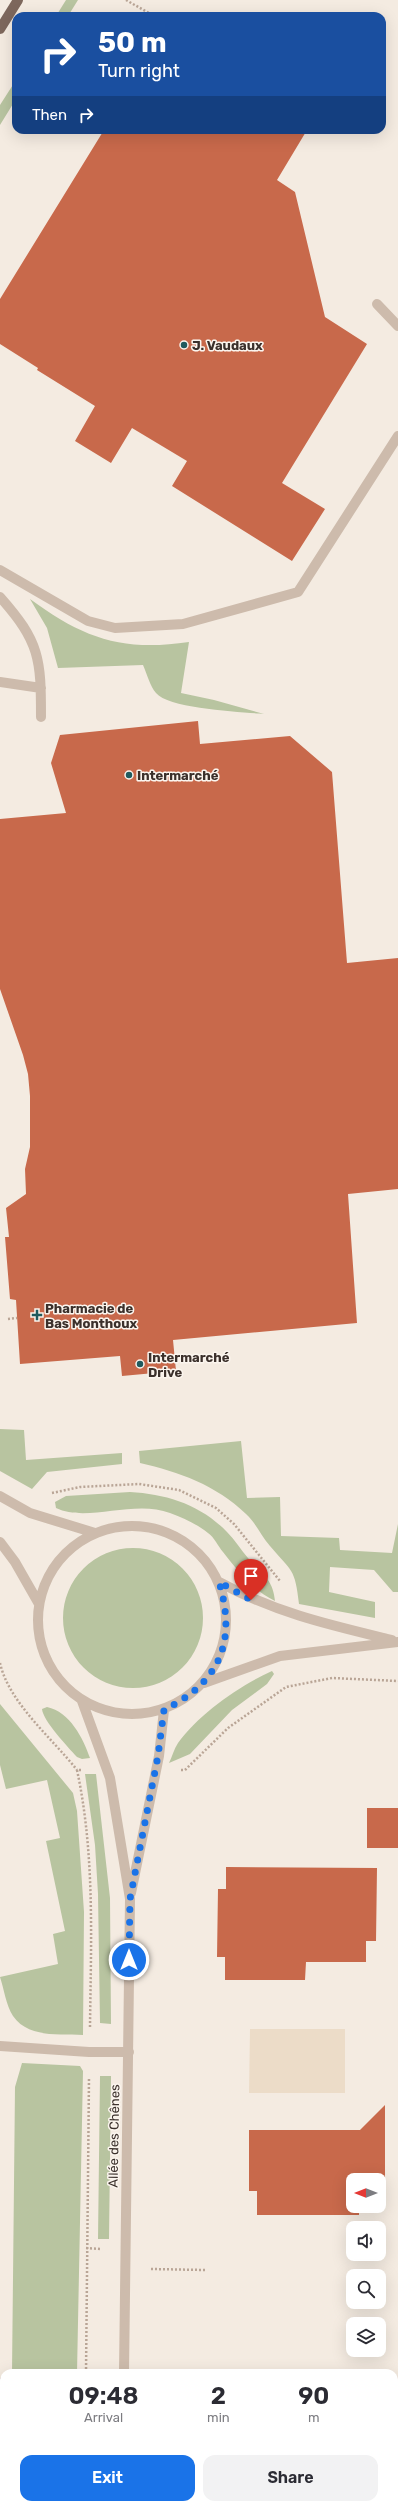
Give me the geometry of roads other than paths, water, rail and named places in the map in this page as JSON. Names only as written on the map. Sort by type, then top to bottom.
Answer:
[{"type":"main road","points":[[0,29],[18,0]]},
{"type":"street","points":[[377,304],[398,326]]},
{"type":"street","points":[[0,570],[88,621],[115,628],[183,624],[272,601],[298,592],[398,436]]},
{"type":"street","points":[[0,597],[20,620],[33,642],[41,671],[41,718]]},
{"type":"street","points":[[0,682],[41,688]]},
{"type":"street","points":[[0,1496],[30,1513],[95,1533]]},
{"type":"street","points":[[144,1525],[167,1531],[188,1544],[207,1561],[219,1582],[225,1603],[227,1624],[224,1645],[216,1665],[204,1683],[185,1699],[164,1710],[136,1715],[115,1713],[82,1701],[61,1682],[46,1659],[38,1632],[39,1604],[46,1581],[58,1561],[75,1544],[95,1533],[118,1526],[144,1525]]},
{"type":"street","points":[[0,1542],[15,1562],[39,1604]]},
{"type":"street","points":[[219,1582],[251,1600],[281,1611],[398,1642]]},
{"type":"street","points":[[204,1683],[280,1656],[398,1642]]},
{"type":"street","name":"Allée des Chênes","points":[[82,1701],[107,1769],[130,1899]]},
{"type":"street","name":"Allée des Chênes","points":[[124,2369],[130,1899],[155,1771],[164,1710]]},
{"type":"street","points":[[0,2046],[89,2052],[128,2052]]},
{"type":"place","name":"J. Vaudaux","points":[[184,345]]},
{"type":"place","name":"Intermarché","points":[[129,775]]},
{"type":"place","name":"Pharmacie de Bas Monthoux","points":[[37,1315]]},
{"type":"place","name":"Intermarché Drive","points":[[140,1364]]}]
